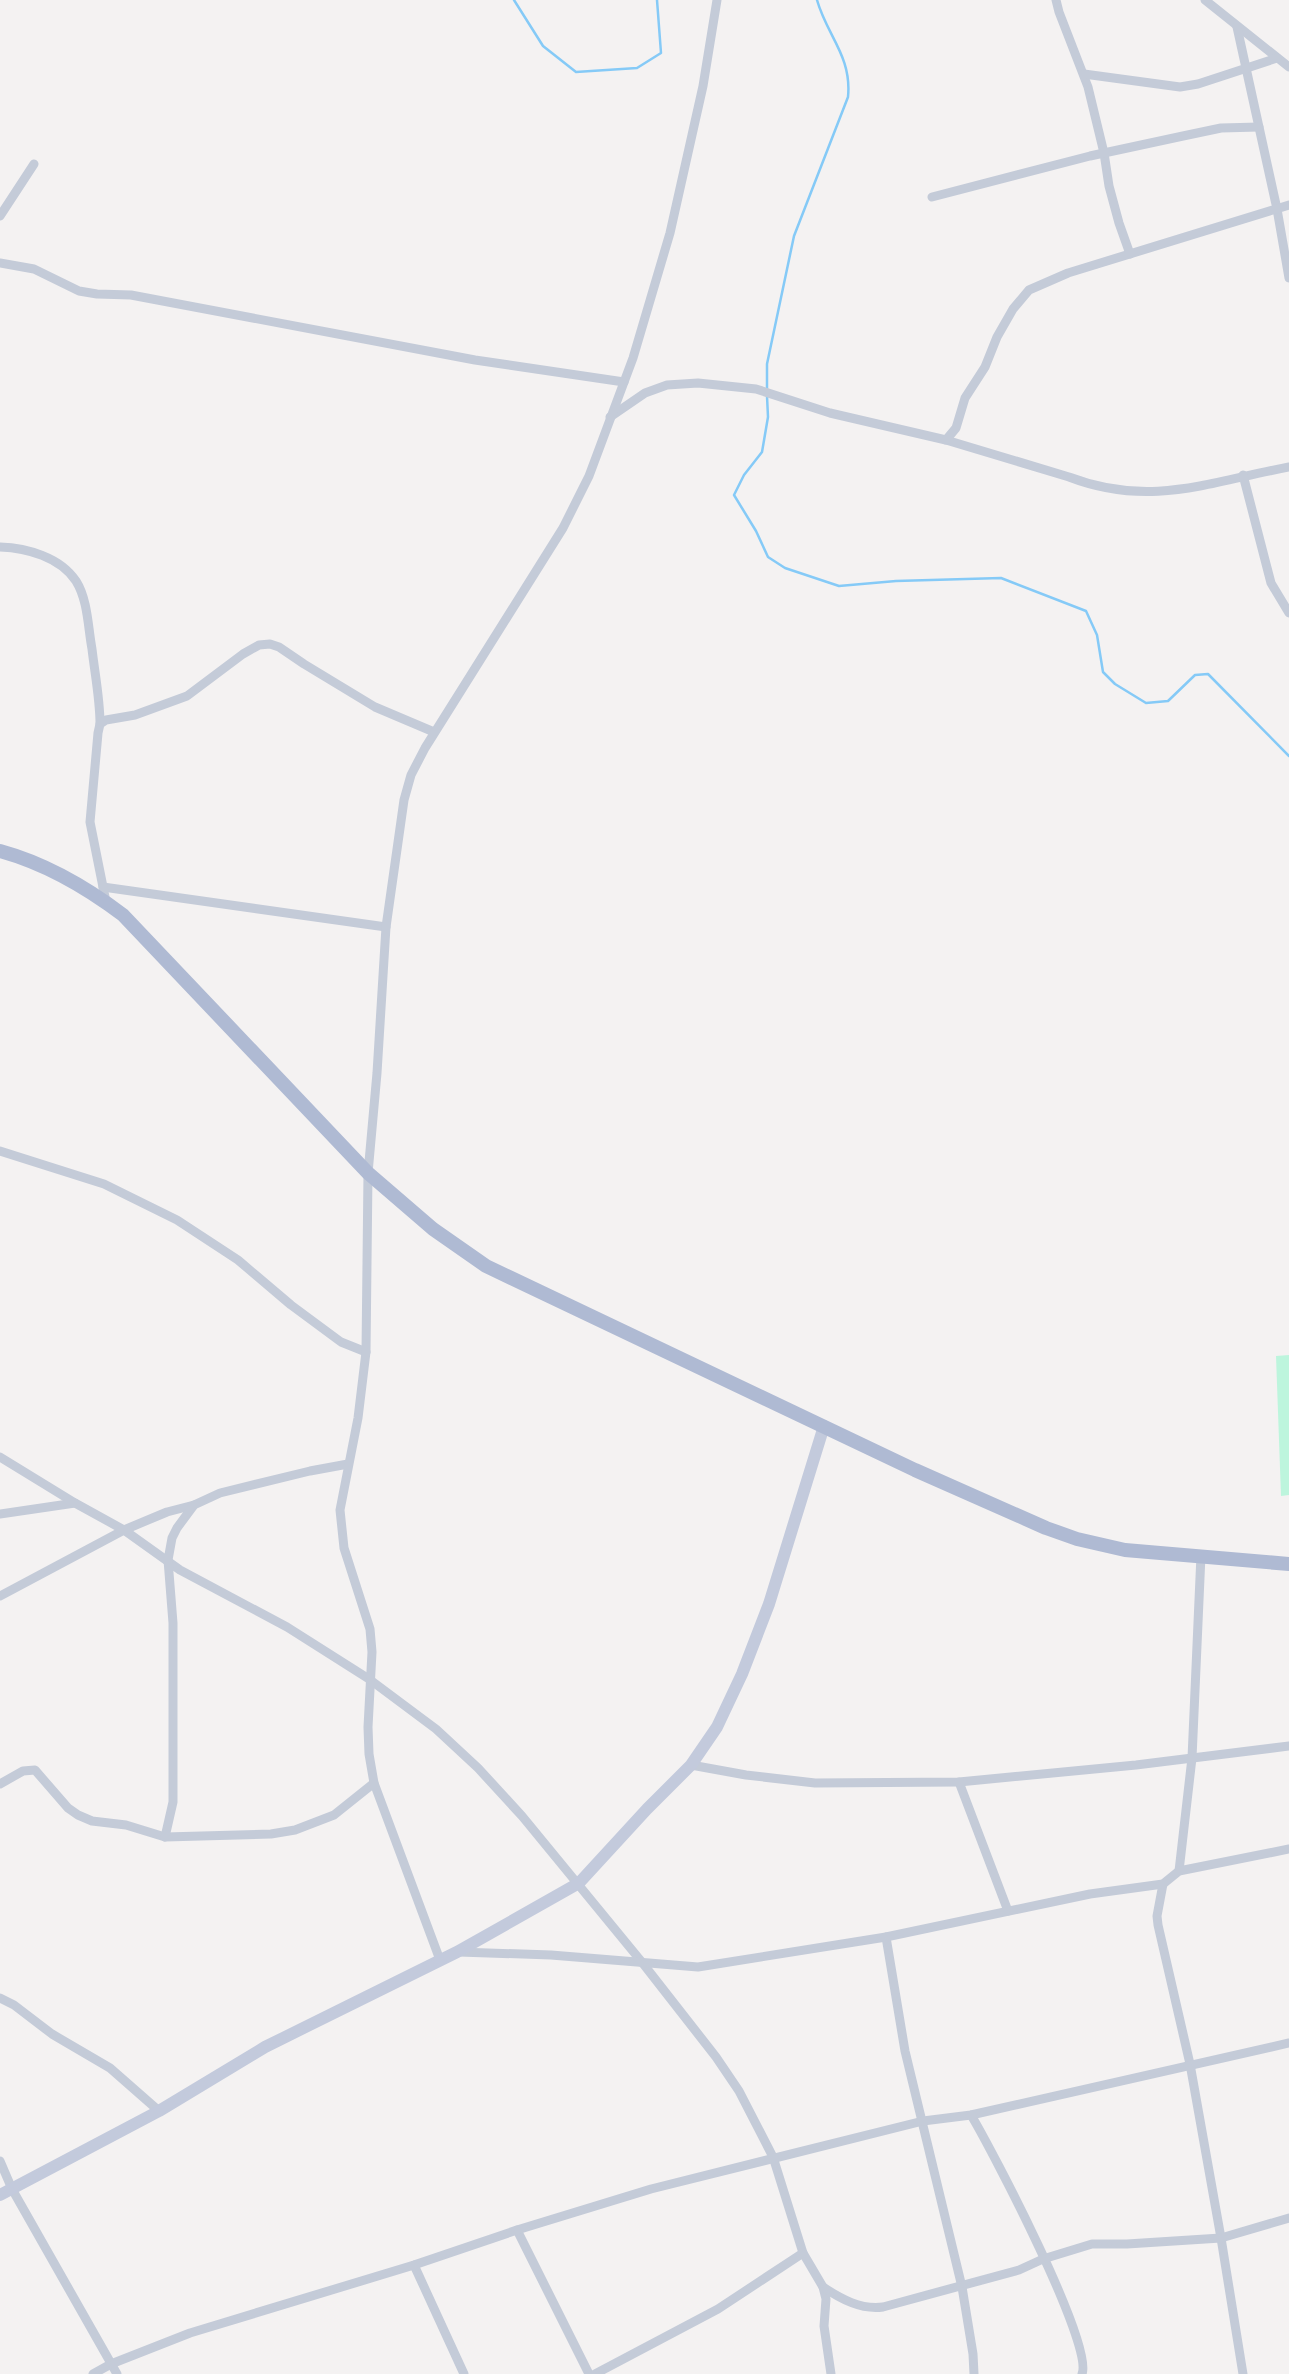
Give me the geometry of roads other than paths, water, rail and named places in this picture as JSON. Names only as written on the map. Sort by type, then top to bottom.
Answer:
[{"type":"main road","points":[[0,850],[17,855],[90,891],[123,915],[368,1173],[433,1229],[486,1266],[1046,1528],[1077,1539],[1125,1550],[1289,1564]]},
{"type":"main road","points":[[0,2195],[159,2111],[265,2047],[457,1952],[579,1883],[691,1765],[717,1727],[742,1674],[769,1604],[824,1426]]},
{"type":"street","points":[[440,1960],[374,1783],[369,1754],[369,1679],[372,1652],[370,1629],[344,1548],[340,1510],[357,1427],[366,1352],[368,1173],[386,927],[404,800],[411,775],[563,528],[589,476],[624,382],[670,233],[687,166],[704,86],[717,0]]},
{"type":"street","points":[[1056,0],[1083,74],[1104,153],[1112,198],[1130,254]]},
{"type":"street","points":[[1205,0],[1289,66]]},
{"type":"street","points":[[1237,27],[1277,209],[1289,278]]},
{"type":"street","points":[[1083,74],[1180,87],[1277,58]]},
{"type":"street","points":[[932,197],[1104,153],[1221,128],[1259,127]]},
{"type":"street","points":[[0,216],[34,164]]},
{"type":"street","points":[[946,440],[956,428],[969,389],[985,367],[996,337],[1022,296],[1049,279],[1289,205]]},
{"type":"street","points":[[0,264],[34,269],[79,291],[131,295],[475,360],[624,382]]},
{"type":"street","points":[[610,417],[645,393],[667,385],[698,383],[756,389],[875,425],[946,440],[1069,477],[1084,484],[1109,489],[1172,492],[1289,467]]},
{"type":"street","points":[[1243,475],[1268,574],[1273,589],[1288,610]]},
{"type":"street","points":[[0,547],[39,553],[67,572],[76,582],[85,607],[100,700],[90,822],[106,902]]},
{"type":"street","points":[[100,724],[107,720],[135,715],[187,696],[243,654],[259,645],[270,644],[375,706],[435,732]]},
{"type":"street","points":[[103,887],[386,927]]},
{"type":"street","points":[[0,1151],[104,1184],[177,1220],[238,1260],[341,1342],[366,1352]]},
{"type":"street","points":[[0,1457],[124,1530],[218,1592],[287,1627],[369,1679],[436,1729],[478,1768],[579,1883],[716,2057],[739,2091],[773,2157],[803,2253],[826,2299],[824,2326],[831,2374]]},
{"type":"street","points":[[0,1596],[124,1530],[167,1512],[233,1490],[298,1473],[348,1464]]},
{"type":"street","points":[[0,1514],[75,1503]]},
{"type":"street","points":[[165,1838],[173,1802],[173,1623],[168,1560],[172,1538],[194,1505]]},
{"type":"street","points":[[1179,1871],[1192,1758],[1201,1555]]},
{"type":"street","points":[[691,1765],[759,1777],[815,1783],[959,1782],[1289,1746]]},
{"type":"street","points":[[0,1784],[23,1771],[35,1770],[68,1808],[78,1815],[92,1821],[126,1825],[165,1838],[295,1830],[334,1815],[374,1783]]},
{"type":"street","points":[[959,1782],[1008,1911]]},
{"type":"street","points":[[457,1952],[641,1961],[698,1967],[886,1937],[1090,1894],[1163,1884],[1179,1871],[1289,1849]]},
{"type":"street","points":[[1163,1884],[1158,1925],[1190,2064],[1243,2374]]},
{"type":"street","points":[[886,1937],[905,2051],[962,2287],[974,2374]]},
{"type":"street","points":[[0,1998],[52,2034],[110,2068],[159,2111]]},
{"type":"street","points":[[93,2374],[111,2364],[190,2333],[651,2189],[923,2121],[971,2115],[1289,2043]]},
{"type":"street","points":[[971,2115],[990,2146],[1065,2303],[1083,2356],[1082,2374]]},
{"type":"street","points":[[0,2161],[12,2189],[117,2374]]},
{"type":"street","points":[[822,2287],[870,2309],[962,2287],[1092,2244],[1221,2238],[1289,2218]]},
{"type":"street","points":[[517,2230],[589,2374]]},
{"type":"street","points":[[596,2374],[718,2309],[803,2253]]},
{"type":"street","points":[[414,2265],[464,2374]]},
{"type":"waterway","points":[[514,0],[543,46],[576,72],[637,68],[661,53],[657,0]]},
{"type":"waterway","points":[[767,389],[767,364],[794,236],[848,97],[843,58],[817,0]]},
{"type":"waterway","points":[[767,396],[768,417],[762,452],[744,475],[734,495],[768,557],[785,568],[839,586],[896,581],[1001,578],[1086,611],[1097,635],[1103,672],[1115,684],[1146,703],[1168,701],[1195,675],[1208,674],[1289,756]]}]
